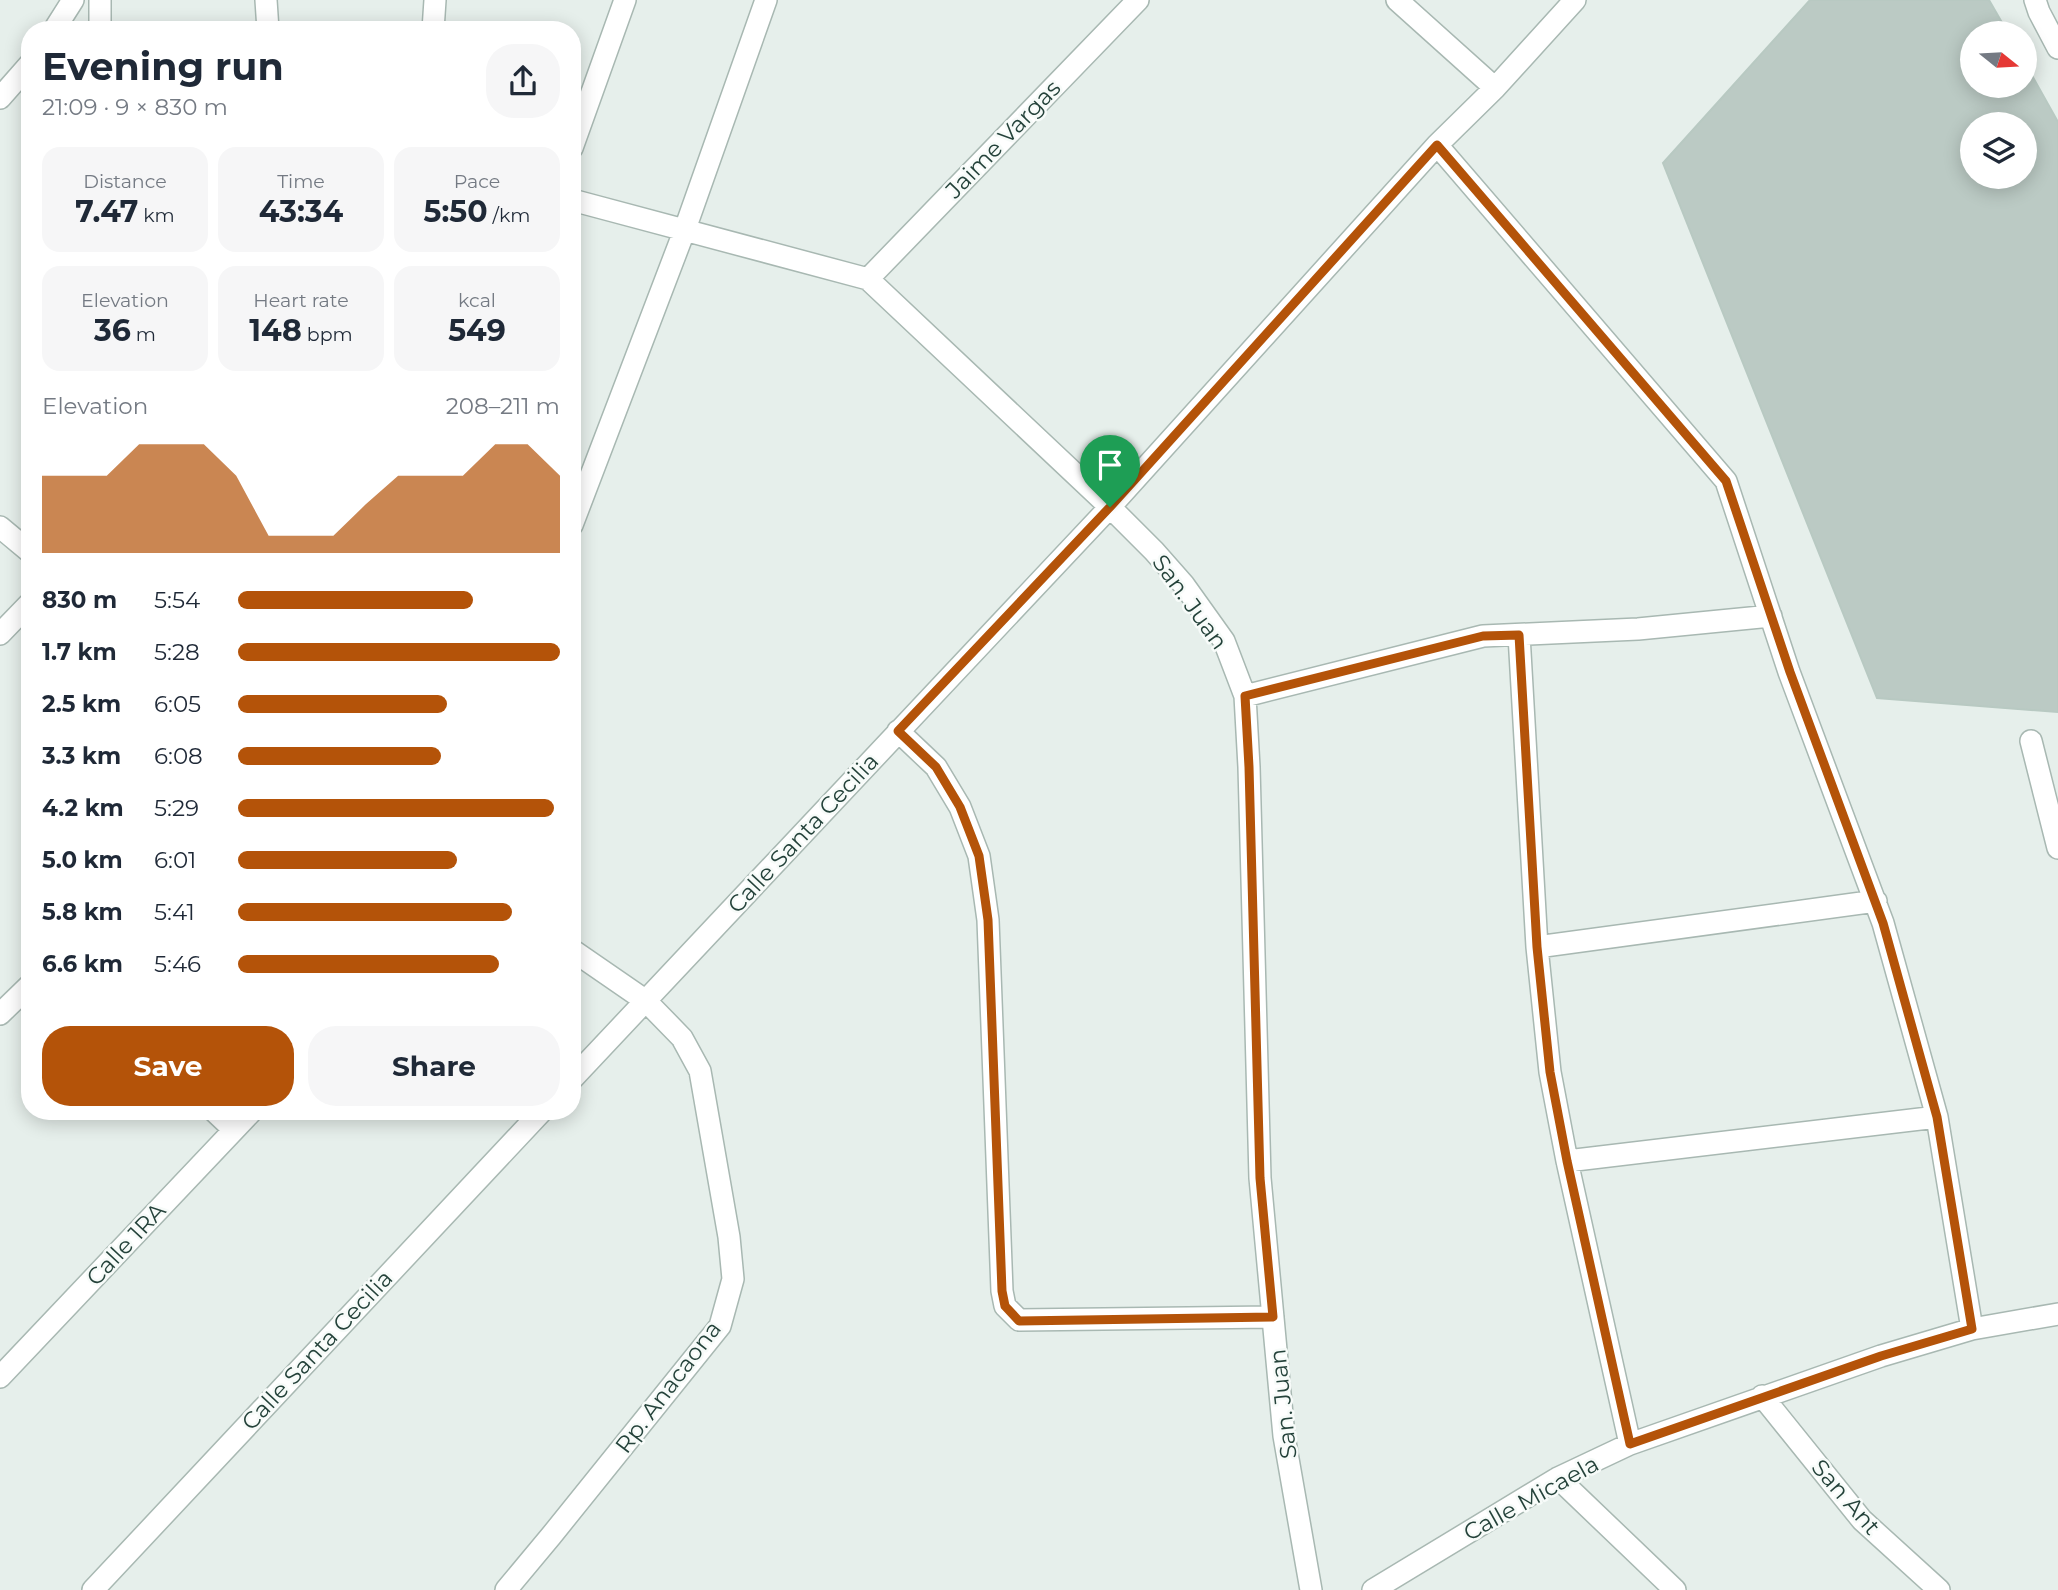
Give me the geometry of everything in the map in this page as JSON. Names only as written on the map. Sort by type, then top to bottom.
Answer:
[{"type":"street","points":[[60,21],[73,0]]},
{"type":"street","points":[[100,0],[100,21]]},
{"type":"street","points":[[266,0],[267,21]]},
{"type":"street","points":[[434,21],[435,0]]},
{"type":"street","points":[[581,123],[625,0]]},
{"type":"street","points":[[581,501],[685,229],[766,0]]},
{"type":"street","name":"Jaime Vargas","points":[[868,279],[1138,0]]},
{"type":"street","points":[[1397,0],[1495,88]]},
{"type":"street","name":"Calle Santa Cecilia","points":[[581,1070],[1110,507],[1437,145],[1495,88],[1575,0]]},
{"type":"street","points":[[2035,0],[2058,48]]},
{"type":"street","points":[[0,98],[21,74]]},
{"type":"street","points":[[1437,145],[1726,481],[1790,672],[1876,901],[1937,1117],[1972,1329]]},
{"type":"street","points":[[581,202],[868,279]]},
{"type":"street","name":"San. Juan","points":[[868,279],[1154,551],[1184,585],[1224,641],[1245,696],[1260,1178],[1284,1436],[1311,1590]]},
{"type":"street","points":[[0,527],[21,540]]},
{"type":"street","points":[[0,634],[21,612]]},
{"type":"street","points":[[1245,696],[1483,636],[1638,629],[1771,616]]},
{"type":"street","points":[[1519,635],[1537,947],[1550,1072],[1630,1444]]},
{"type":"street","points":[[898,731],[936,767],[960,807],[979,856],[988,920],[1002,1291],[1005,1306],[1019,1321],[1273,1317]]},
{"type":"street","points":[[2031,741],[2057,845]]},
{"type":"street","points":[[1537,947],[1876,901]]},
{"type":"street","name":"Rp. Anacaona","points":[[506,1590],[720,1326],[733,1279],[729,1237],[700,1071],[682,1038],[646,1001],[581,956]]},
{"type":"street","points":[[0,1014],[21,993]]},
{"type":"street","points":[[1567,1161],[1937,1117]]},
{"type":"street","points":[[223,1120],[234,1130]]},
{"type":"street","name":"Calle 1RA","points":[[0,1377],[243,1120]]},
{"type":"street","name":"Calle Santa Cecilia","points":[[93,1590],[534,1120]]},
{"type":"street","name":"Calle Micaela","points":[[1373,1590],[1558,1478],[1630,1444],[1881,1356],[1972,1329],[2058,1314]]},
{"type":"street","name":"San Ant","points":[[1762,1396],[1862,1520],[1939,1590]]},
{"type":"street","points":[[1558,1478],[1675,1590]]},
{"type":"building","points":[[1810,0],[1989,0],[2001,21],[1960,21],[1960,98],[2037,98],[2037,84],[2058,122],[2058,712],[1877,698],[1663,163]]},
{"type":"route","points":[[1437,145],[1726,481],[1790,672],[1883,923],[1937,1117],[1972,1329],[1762,1396],[1630,1444],[1550,1072],[1537,947],[1519,635],[1483,636],[1245,696],[1260,1178],[1273,1317],[1019,1321],[1005,1306],[1002,1291],[988,920],[979,856],[960,807],[936,767],[898,731],[1110,507],[1437,145]]}]
